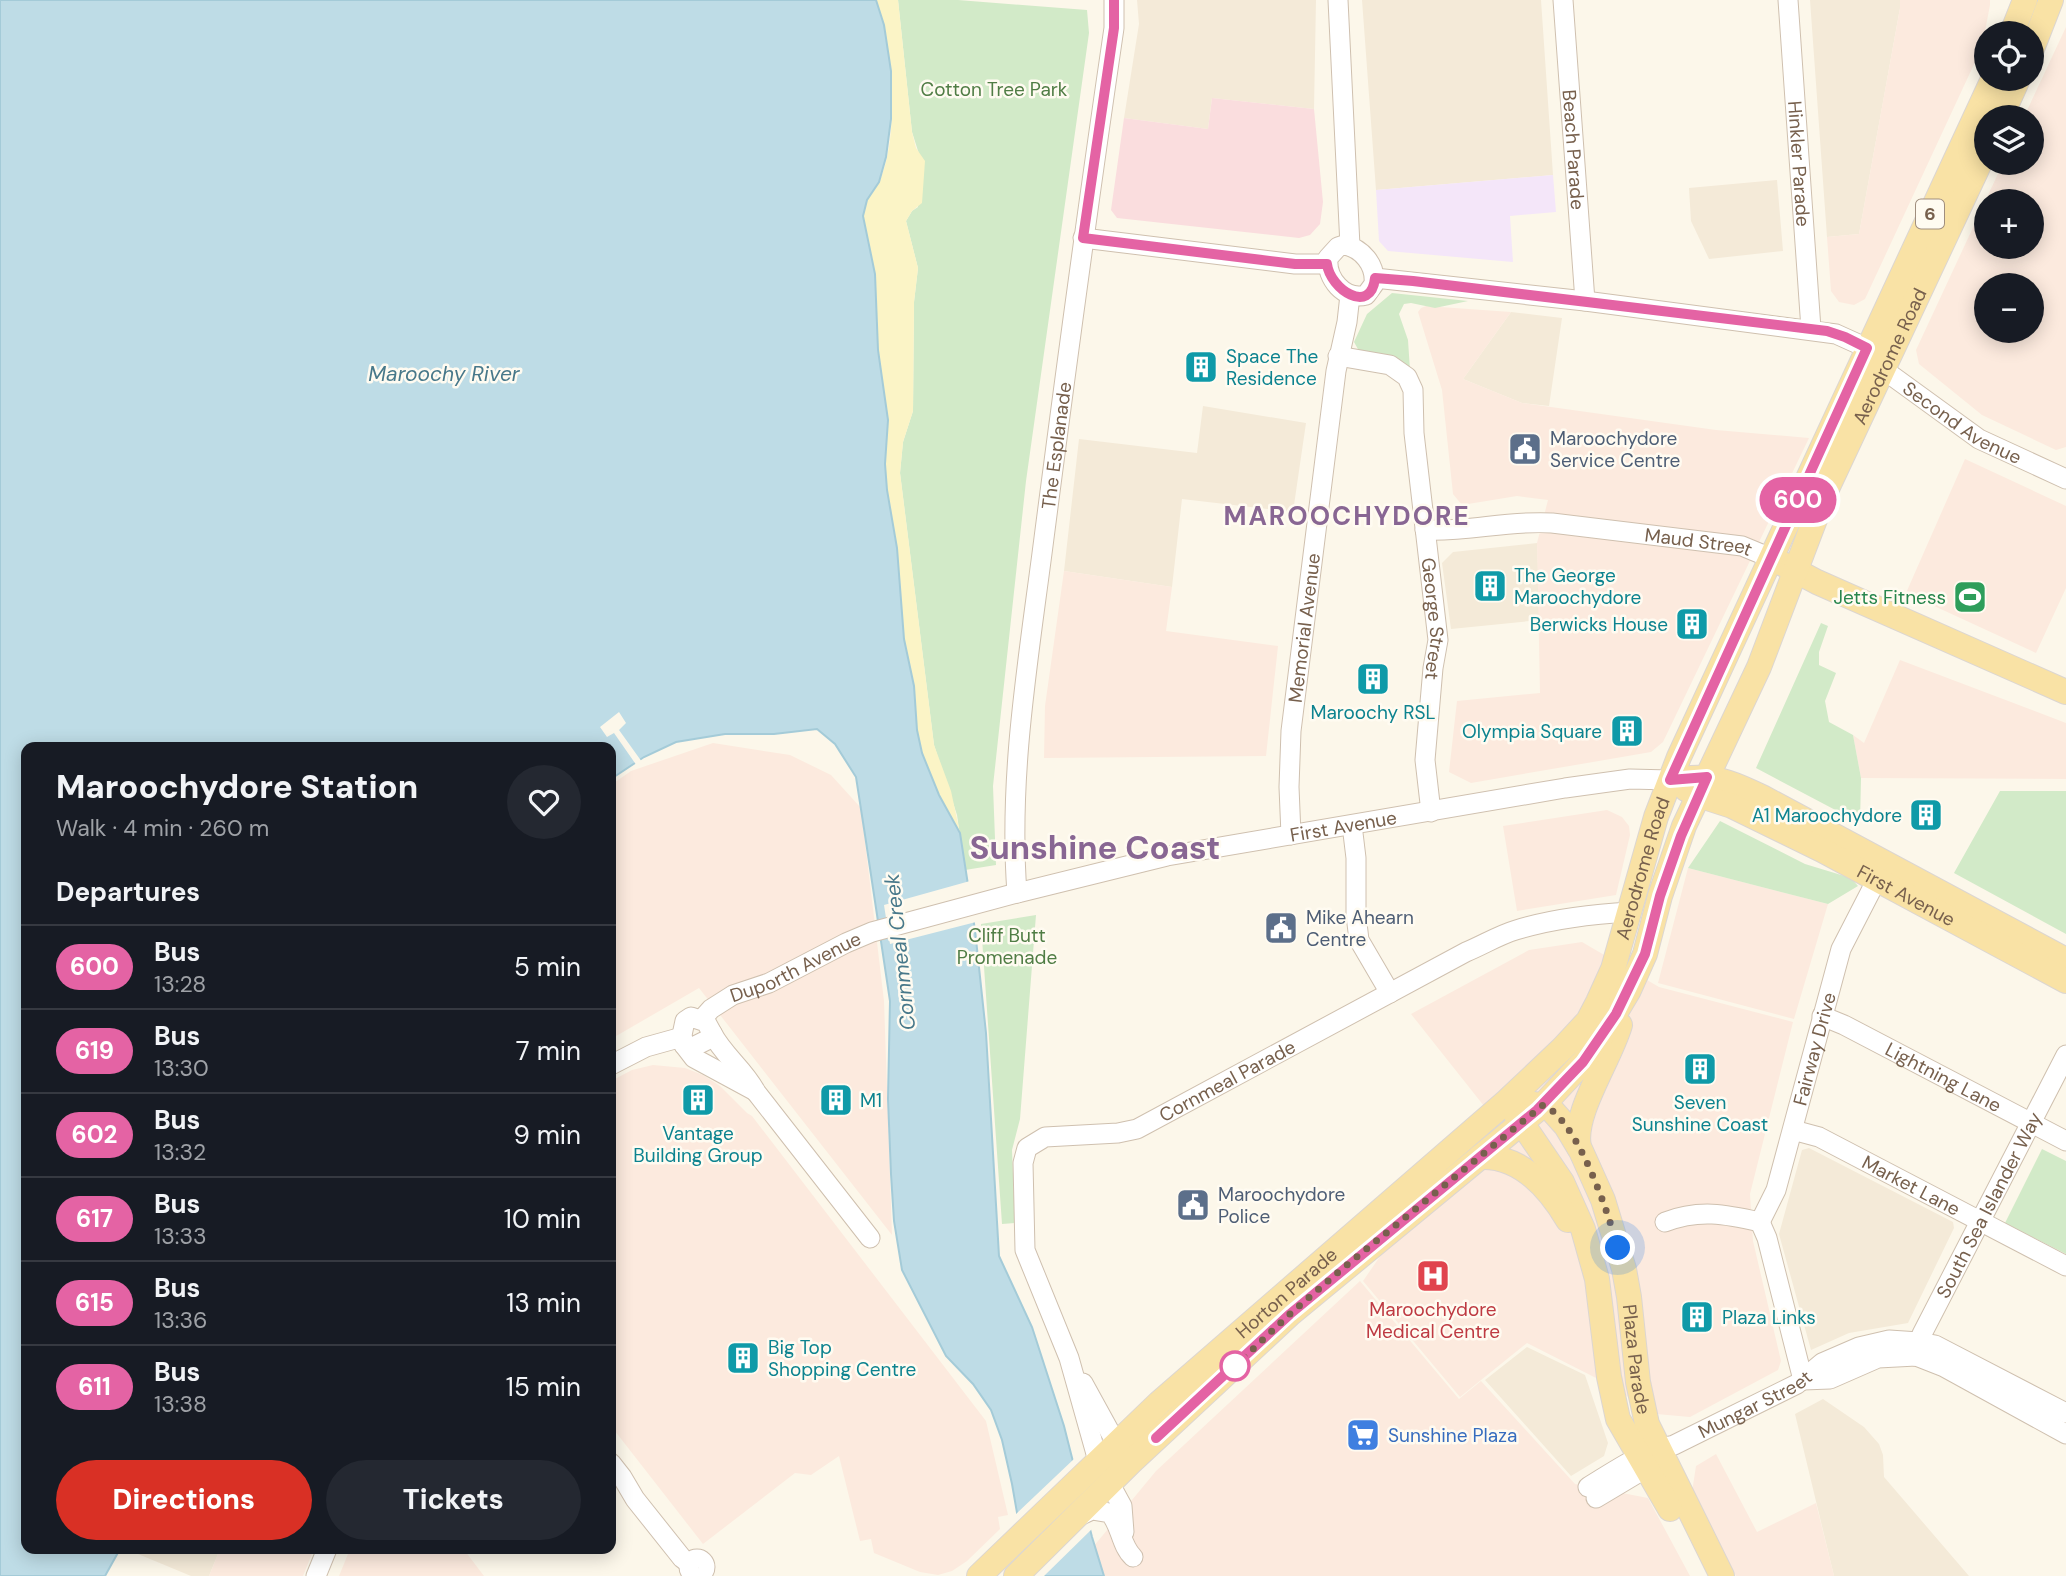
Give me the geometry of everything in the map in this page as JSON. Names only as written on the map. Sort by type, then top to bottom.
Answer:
[{"type":"main road","points":[[2043,21],[2051,0]]},
{"type":"main road","name":"Aerodrome Road","points":[[1507,1101],[1588,1021],[1613,969],[1656,817],[1670,780],[1987,91]]},
{"type":"main road","name":"Aerodrome Road","points":[[1521,1123],[1543,1105],[1592,1051],[1629,990],[1645,954],[1660,896],[1681,836],[1759,667],[1825,494],[1974,175]]},
{"type":"main road","name":"Maud Street","points":[[1771,558],[2066,692]]},
{"type":"main road","name":"First Avenue","points":[[1670,780],[1703,786],[1731,783],[1762,797],[2066,960]]},
{"type":"main road","name":"First Avenue","points":[[1703,786],[1732,806],[1822,850],[2066,981]]},
{"type":"main road","points":[[1581,1151],[1577,1138],[1579,1121],[1613,1046],[1629,990]]},
{"type":"main road","points":[[1507,1101],[1543,1105]]},
{"type":"main road","name":"Plaza Parade","points":[[1507,1101],[1569,1194],[1583,1229],[1594,1266],[1609,1377],[1616,1413],[1623,1431],[1657,1455]]},
{"type":"main road","name":"Horton Parade","points":[[979,1576],[1116,1443],[1284,1292],[1507,1101]]},
{"type":"main road","name":"Plaza Parade","points":[[1543,1105],[1562,1120],[1581,1151],[1603,1200],[1624,1269],[1638,1381],[1648,1428],[1657,1455],[1722,1576]]},
{"type":"main road","name":"Horton Parade","points":[[1019,1573],[1290,1314],[1521,1123]]},
{"type":"main road","points":[[1480,1157],[1510,1161],[1532,1176],[1559,1207],[1594,1266]]},
{"type":"main road","points":[[1087,1473],[1110,1484],[1117,1462],[1116,1443]]},
{"type":"main road","name":"Plaza Parade","points":[[1657,1455],[1659,1487],[1703,1576]]},
{"type":"street","name":"The Esplanade","points":[[1017,892],[1015,817],[1022,715],[1083,238],[1114,28],[1114,0]]},
{"type":"street","points":[[1338,0],[1350,246]]},
{"type":"street","name":"Beach Parade","points":[[1563,0],[1585,301]]},
{"type":"street","name":"Hinkler Parade","points":[[1788,0],[1811,329]]},
{"type":"street","points":[[1083,238],[1295,264],[1327,264]]},
{"type":"street","points":[[1350,246],[1359,250],[1368,261],[1375,278],[1371,290],[1366,295],[1350,295],[1334,280],[1327,264],[1328,258],[1338,247],[1350,246]]},
{"type":"street","name":"Second Avenue","points":[[1375,278],[1585,301],[1836,334],[1867,348],[1884,370],[1979,439],[2066,479]]},
{"type":"street","name":"Memorial Avenue","points":[[1291,835],[1291,731],[1338,356],[1347,322],[1350,295]]},
{"type":"street","name":"George Street","points":[[1338,356],[1391,365],[1407,377],[1415,397],[1414,433],[1438,640],[1424,760],[1431,812]]},
{"type":"street","name":"Maud Street","points":[[1425,530],[1552,523],[1742,546],[1771,558]]},
{"type":"street","name":"First Avenue","points":[[1017,892],[1167,856],[1608,782],[1670,780]]},
{"type":"street","points":[[1352,825],[1359,940],[1390,993]]},
{"type":"street","name":"Fairway Drive","points":[[1760,1222],[1776,1190],[1841,948],[1876,881]]},
{"type":"street","name":"Duporth Avenue","points":[[707,1026],[711,1009],[733,995],[769,983],[846,943],[888,928],[1017,892]]},
{"type":"street","name":"Cornmeal Parade","points":[[1116,1443],[1070,1361],[1025,1250],[1023,1163],[1027,1148],[1045,1137],[1118,1133],[1137,1129],[1466,952],[1518,929],[1598,914],[1630,912]]},
{"type":"street","name":"Lightning Lane","points":[[1822,1016],[2066,1141]]},
{"type":"street","points":[[756,1091],[693,1057],[683,1041],[688,1018],[694,1017],[707,1026],[719,1046],[746,1073],[756,1091],[870,1238]]},
{"type":"street","points":[[683,1041],[691,1048],[699,1046],[709,1039],[707,1026]]},
{"type":"street","points":[[616,1062],[646,1047],[683,1041]]},
{"type":"street","name":"South Sea Islander Way","points":[[1918,1349],[1980,1221],[2066,1055]]},
{"type":"street","name":"Market Lane","points":[[1793,1130],[1819,1137],[2066,1266]]},
{"type":"street","points":[[1665,1222],[1698,1213],[1760,1222]]},
{"type":"street","name":"Mungar Street","points":[[1592,1492],[1657,1455],[1803,1380],[1767,1238],[1760,1222]]},
{"type":"street","points":[[1803,1380],[1822,1363],[1859,1346],[1889,1340],[1918,1349],[1944,1367],[2066,1434]]},
{"type":"street","points":[[1918,1349],[1935,1345],[2066,1413]]},
{"type":"street","name":"Cornmeal Parade","points":[[1070,1361],[1087,1473]]},
{"type":"street","points":[[616,1469],[635,1499],[682,1558],[698,1571]]},
{"type":"street","points":[[1085,1511],[1102,1510],[1111,1514],[1128,1549],[1122,1506],[1110,1484]]},
{"type":"street","points":[[316,1576],[325,1554]]},
{"type":"shaded area","points":[[1137,0],[1316,0],[1314,109],[1212,98],[1208,129],[1124,118],[1139,24]]},
{"type":"shaded area","points":[[1362,0],[1541,0],[1553,175],[1376,190]]},
{"type":"shaded area","points":[[1810,0],[1900,0],[1859,234],[1827,237]]},
{"type":"shaded area","points":[[1900,0],[1990,0],[1987,21],[1974,21],[1974,64],[1865,299],[1854,305],[1839,302],[1831,291],[1827,237],[1859,234]]},
{"type":"shaded area","points":[[2066,27],[2066,447],[2056,450],[1982,415],[1919,364],[1916,350],[1974,225],[1974,259],[2044,259],[2044,189],[1991,189],[1997,175],[2044,175],[2044,105],[2030,105],[2036,91],[2044,91],[2044,74]]},
{"type":"shaded area","points":[[1212,98],[1314,109],[1323,202],[1320,224],[1310,235],[1299,238],[1117,218],[1111,210],[1124,118],[1208,129]]},
{"type":"shaded area","points":[[1553,175],[1556,212],[1510,216],[1513,262],[1388,251],[1379,241],[1376,190]]},
{"type":"shaded area","points":[[1777,180],[1783,251],[1709,259],[1691,221],[1689,188]]},
{"type":"shaded area","points":[[1426,306],[1511,312],[1463,379],[1522,403],[1716,430],[1809,438],[1663,742],[1651,752],[1471,783],[1449,772],[1457,701],[1540,693],[1537,543],[1548,500],[1517,496],[1462,505],[1453,494],[1442,390],[1418,312]]},
{"type":"shaded area","points":[[1511,312],[1562,318],[1549,406],[1522,403],[1463,379]]},
{"type":"shaded area","points":[[1203,406],[1306,423],[1293,512],[1182,499],[1172,587],[1064,571],[1079,439],[1197,453]]},
{"type":"shaded area","points":[[1965,459],[2066,506],[2066,588],[2036,653],[1906,593]]},
{"type":"shaded area","name":"The George Maroochydore","points":[[1537,543],[1540,620],[1451,629],[1442,563],[1453,552]]},
{"type":"shaded area","points":[[1064,571],[1172,587],[1166,631],[1278,646],[1266,756],[1044,758],[1045,706]]},
{"type":"shaded area","points":[[1900,660],[2066,723],[2066,779],[1861,778],[1853,735],[1864,743]]},
{"type":"shaded area","points":[[713,743],[790,755],[831,775],[861,808],[884,1001],[892,1235],[699,988],[616,1036],[616,782],[631,771]]},
{"type":"shaded area","points":[[1607,810],[1622,817],[1629,826],[1630,835],[1616,895],[1517,911],[1503,826]]},
{"type":"shaded area","points":[[1688,868],[1828,904],[1794,1019],[1658,983]]},
{"type":"shaded area","points":[[1582,942],[1659,987],[1793,1022],[1750,1194],[1753,1241],[1781,1361],[1778,1370],[1690,1417],[1657,1414],[1598,1379],[1527,1343],[1460,1397],[1363,1281],[1484,1106],[1411,1014],[1529,950]]},
{"type":"shaded area","name":"Big Top Shopping Centre","points":[[653,1065],[685,1068],[720,1086],[752,1116],[986,1421],[1008,1515],[998,1517],[1000,1529],[967,1561],[952,1571],[938,1575],[920,1572],[874,1553],[871,1539],[860,1541],[839,1456],[811,1475],[795,1473],[703,1544],[616,1432],[616,1078],[632,1070]]},
{"type":"shaded area","points":[[1809,1148],[1953,1222],[1954,1228],[1908,1323],[1849,1333],[1811,1350],[1779,1234],[1802,1150]]},
{"type":"shaded area","name":"Sunshine Plaza","points":[[1360,1281],[1459,1399],[1481,1381],[1575,1484],[1648,1498],[1690,1576],[1069,1576],[1156,1471]]},
{"type":"shaded area","points":[[1527,1347],[1585,1375],[1608,1443],[1604,1456],[1571,1476],[1485,1380]]},
{"type":"shaded area","points":[[1823,1399],[1864,1427],[1879,1444],[1883,1455],[1884,1477],[1969,1576],[1834,1576],[1795,1414]]},
{"type":"shaded area","points":[[1716,1454],[1757,1532],[1816,1503],[1834,1576],[1736,1576],[1692,1492],[1696,1466]]},
{"type":"shaded area","points":[[138,1554],[218,1554],[209,1576],[191,1576]]},
{"type":"shaded area","points":[[218,1554],[312,1554],[303,1576],[209,1576]]},
{"type":"shaded area","points":[[348,1554],[467,1554],[484,1576],[339,1576]]},
{"type":"green space","name":"Cotton Tree Park","points":[[898,0],[958,0],[1087,10],[1089,33],[1026,481],[993,786],[996,865],[965,870],[957,815],[934,745],[900,473],[903,442],[913,411],[914,302],[918,268],[906,221],[918,207],[919,154],[912,132]]},
{"type":"green space","points":[[1392,293],[1468,301],[1435,308],[1404,304],[1399,314],[1408,340],[1410,370],[1389,356],[1359,351],[1354,342],[1367,314]]},
{"type":"green space","points":[[1821,623],[1828,626],[1819,652],[1819,665],[1836,673],[1825,701],[1829,722],[1853,735],[1861,778],[1860,823],[1756,768]]},
{"type":"green space","points":[[2000,791],[2066,791],[2066,934],[1954,873]]},
{"type":"green space","points":[[1720,821],[1805,864],[1851,878],[1858,886],[1828,904],[1688,868]]},
{"type":"green space","name":"Cliff Butt Promenade","points":[[1036,915],[1020,1119],[1012,1150],[1015,1223],[1002,1224],[981,924]]},
{"type":"green space","points":[[2042,1149],[2066,1161],[2066,1254],[2005,1223]]},
{"type":"sand","points":[[876,0],[898,0],[912,132],[916,148],[925,161],[922,203],[912,211],[906,221],[918,268],[914,302],[913,411],[903,442],[900,473],[934,745],[951,791],[960,833],[939,795],[922,753],[917,730],[914,686],[904,639],[900,585],[887,490],[885,464],[888,420],[863,216],[867,200],[879,182],[886,162],[892,116],[886,42]]},
{"type":"water","name":"Maroochy River","points":[[0,0],[876,0],[884,25],[891,71],[891,119],[886,157],[879,182],[867,200],[863,216],[875,274],[878,350],[888,420],[885,464],[887,490],[897,548],[904,639],[914,686],[917,730],[922,753],[939,795],[960,833],[975,930],[986,1033],[999,1256],[1032,1327],[1064,1426],[1104,1576],[1028,1576],[1012,1484],[1002,1440],[991,1410],[973,1384],[946,1356],[902,1270],[894,1221],[891,1174],[888,1099],[890,1001],[856,777],[835,744],[817,729],[774,734],[725,734],[676,742],[644,757],[616,776],[616,742],[21,742],[21,1554],[117,1554],[105,1576],[0,1576]]},
{"type":"pier","points":[[619,712],[626,723],[619,730],[642,762],[637,766],[614,733],[607,737],[600,727]]},
{"type":"pier","points":[[970,881],[976,922],[890,944],[884,905]]},
{"type":"pier","points":[[1075,1458],[1093,1528],[1044,1576],[1025,1576],[1014,1516]]},
{"type":"bus line","name":"600","points":[[1114,0],[1114,28],[1083,238],[1303,265],[1327,264],[1330,274],[1340,288],[1356,297],[1366,295],[1375,278],[1413,281],[1827,331],[1867,348],[1670,780],[1707,777],[1684,826],[1660,896],[1645,954],[1616,1014],[1592,1051],[1543,1105],[1342,1269],[1156,1438]]},
{"type":"place","name":"Space The Residence","points":[[1201,367]]},
{"type":"place","name":"Maroochydore Service Centre","points":[[1525,449]]},
{"type":"place","name":"The George Maroochydore","points":[[1490,586]]},
{"type":"place","name":"Jetts Fitness","points":[[1970,597]]},
{"type":"place","name":"Berwicks House","points":[[1692,624]]},
{"type":"place","name":"Maroochy RSL","points":[[1373,679]]},
{"type":"place","name":"Olympia Square","points":[[1627,731]]},
{"type":"place","name":"A1 Maroochydore","points":[[1926,815]]},
{"type":"place","name":"Mike Ahearn Centre","points":[[1281,928]]},
{"type":"place","name":"Seven Sunshine Coast","points":[[1700,1069]]},
{"type":"place","name":"Vantage Building Group","points":[[698,1100]]},
{"type":"place","name":"M1","points":[[836,1100]]},
{"type":"place","name":"Maroochydore Police","points":[[1193,1205]]},
{"type":"place","name":"Maroochydore Medical Centre","points":[[1433,1276]]},
{"type":"place","name":"Plaza Links","points":[[1697,1317]]},
{"type":"place","name":"Big Top Shopping Centre","points":[[743,1358]]},
{"type":"place","name":"Sunshine Plaza","points":[[1363,1435]]},
{"type":"district","name":"MAROOCHYDORE","points":[[1347,516]]},
{"type":"district","name":"Sunshine Coast","points":[[1095,847]]},
{"type":"route","points":[[1235,1366],[1342,1269],[1543,1105],[1562,1120],[1581,1151],[1603,1200],[1618,1248]]},
{"type":"water label","name":"Cornmeal Creek","points":[[900,952]]}]
